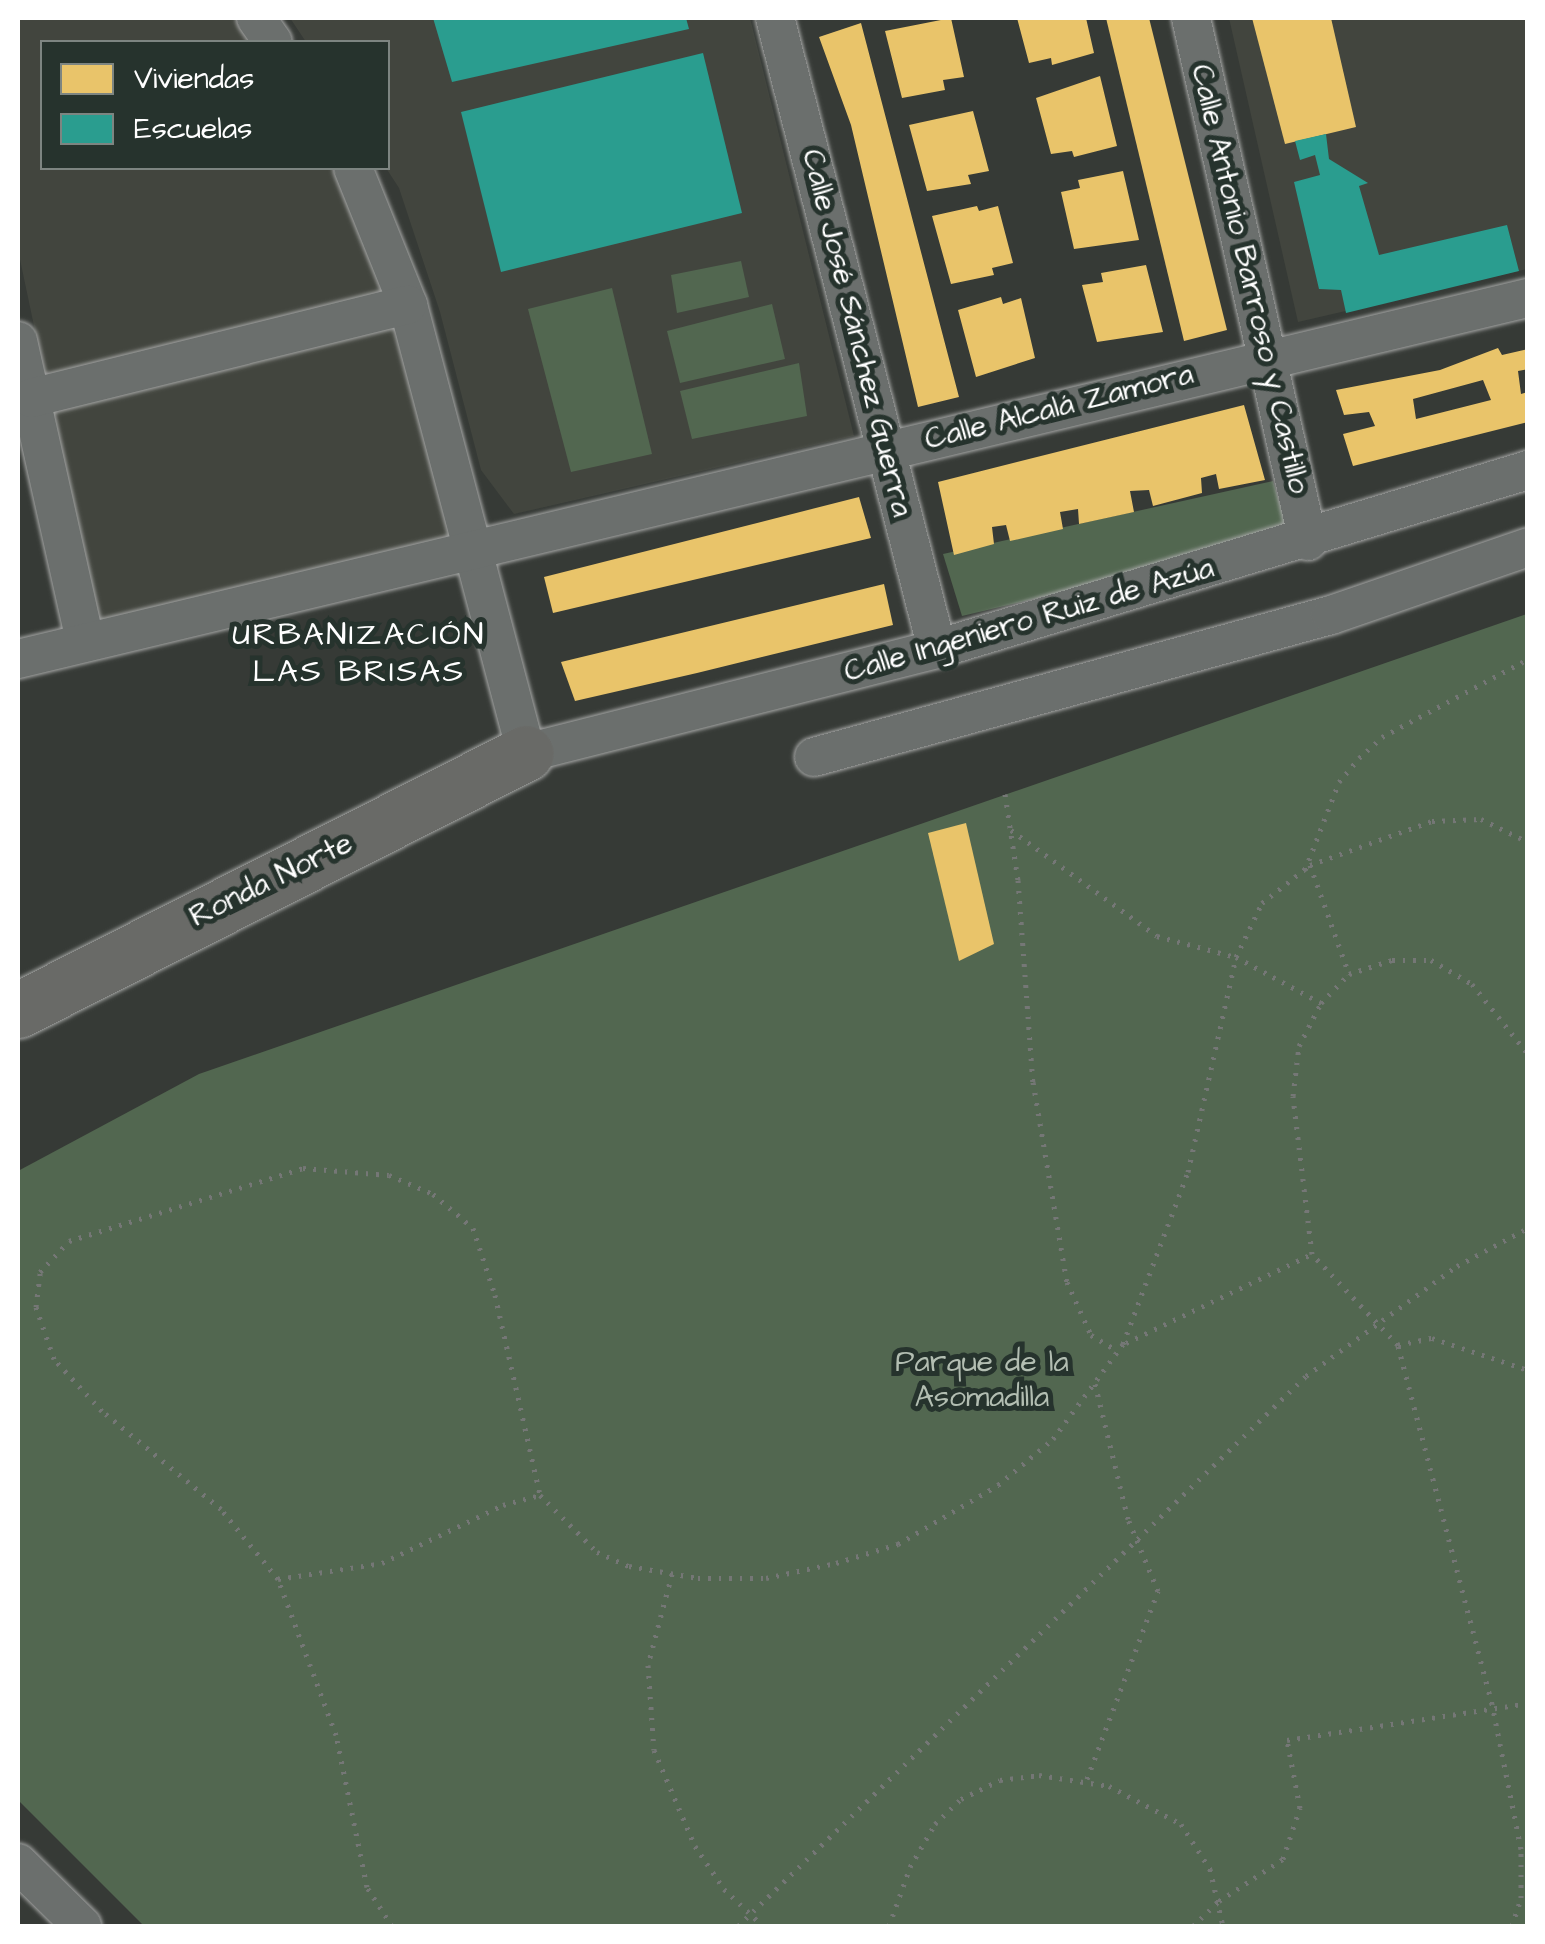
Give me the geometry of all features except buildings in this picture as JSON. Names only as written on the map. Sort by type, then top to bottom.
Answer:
[{"type":"highway","name":"Ronda Norte","points":[[18,1010],[149,940],[526,754]]},
{"type":"highway","points":[[18,973],[79,951],[149,940]]},
{"type":"street","points":[[256,18],[272,40]]},
{"type":"street","name":"Calle José Sánchez Guerra","points":[[776,18],[937,649]]},
{"type":"street","name":"Calle Antonio Barroso y Castillo","points":[[1191,18],[1308,541]]},
{"type":"street","points":[[354,170],[408,305],[526,754]]},
{"type":"street","name":"Calle Alcalá Zamora","points":[[18,660],[474,546],[1268,356],[1528,298]]},
{"type":"street","points":[[31,398],[408,305]]},
{"type":"street","points":[[18,341],[85,642]]},
{"type":"street","name":"Calle Ingeniero Ruiz de Azúa","points":[[526,754],[937,649],[1308,541],[1528,470]]},
{"type":"street","points":[[814,757],[1331,614],[1528,548]]},
{"type":"street","points":[[18,1863],[82,1926]]},
{"type":"path","points":[[1349,974],[1308,867],[1333,795],[1359,758],[1400,727],[1528,659]]},
{"type":"path","points":[[1004,794],[1011,830],[1033,1082],[1067,1282],[1091,1335],[1118,1351]]},
{"type":"path","points":[[392,1926],[367,1887],[336,1735],[278,1579],[221,1509],[102,1411],[54,1359],[36,1308],[40,1272],[69,1242],[303,1168],[389,1175],[433,1194],[473,1228],[495,1294],[540,1495],[597,1552],[672,1574],[766,1578],[898,1544],[998,1485],[1052,1439],[1123,1344],[1188,1172],[1236,957],[1262,903],[1308,867],[1432,820],[1481,818],[1528,842]]},
{"type":"path","points":[[1011,830],[1126,919],[1157,936],[1236,957],[1321,1003]]},
{"type":"path","points":[[1512,1926],[1520,1898],[1522,1848],[1492,1704],[1398,1345],[1312,1254],[1293,1096],[1299,1046],[1321,1003],[1349,974],[1392,960],[1431,960],[1472,984],[1528,1054]]},
{"type":"path","points":[[738,1926],[748,1912],[1306,1376],[1456,1266],[1528,1228]]},
{"type":"path","points":[[1123,1344],[1312,1254]]},
{"type":"path","points":[[1398,1345],[1432,1338],[1528,1370]]},
{"type":"path","points":[[1087,1778],[1158,1590],[1141,1538],[1128,1519],[1095,1384]]},
{"type":"path","points":[[278,1579],[382,1563],[503,1505],[540,1495]]},
{"type":"path","points":[[672,1574],[648,1665],[654,1750],[695,1846],[763,1926]]},
{"type":"path","points":[[1193,1926],[1218,1901],[1283,1860],[1300,1808],[1287,1740],[1492,1704],[1528,1703]]},
{"type":"path","points":[[889,1926],[910,1867],[935,1824],[961,1799],[1000,1780],[1087,1778],[1136,1795],[1181,1824],[1198,1843],[1223,1926]]},
{"type":"shaded area","points":[[18,18],[237,18],[256,40],[40,40],[40,170],[336,170],[379,264],[453,525],[446,539],[108,621],[95,615],[18,250]]},
{"type":"shaded area","points":[[290,18],[750,18],[854,436],[514,514],[481,470],[440,312],[399,188],[387,170],[390,40],[305,40]]},
{"type":"shaded area","points":[[1229,18],[1527,18],[1527,269],[1298,322]]},
{"type":"green space","points":[[741,261],[749,297],[677,313],[671,275]]},
{"type":"green space","points":[[612,288],[652,454],[571,472],[528,309]]},
{"type":"green space","points":[[772,304],[785,359],[680,383],[667,331]]},
{"type":"green space","points":[[799,363],[807,416],[692,439],[680,391]]},
{"type":"green space","points":[[1273,481],[1290,538],[962,616],[943,554]]},
{"type":"green space","name":"Parque de la Asomadilla","points":[[1527,614],[1527,1926],[144,1926],[18,1800],[18,1171],[199,1074]]},
{"type":"district","name":"URBANIZACIÓN LAS BRISAS","points":[[359,654]]}]
